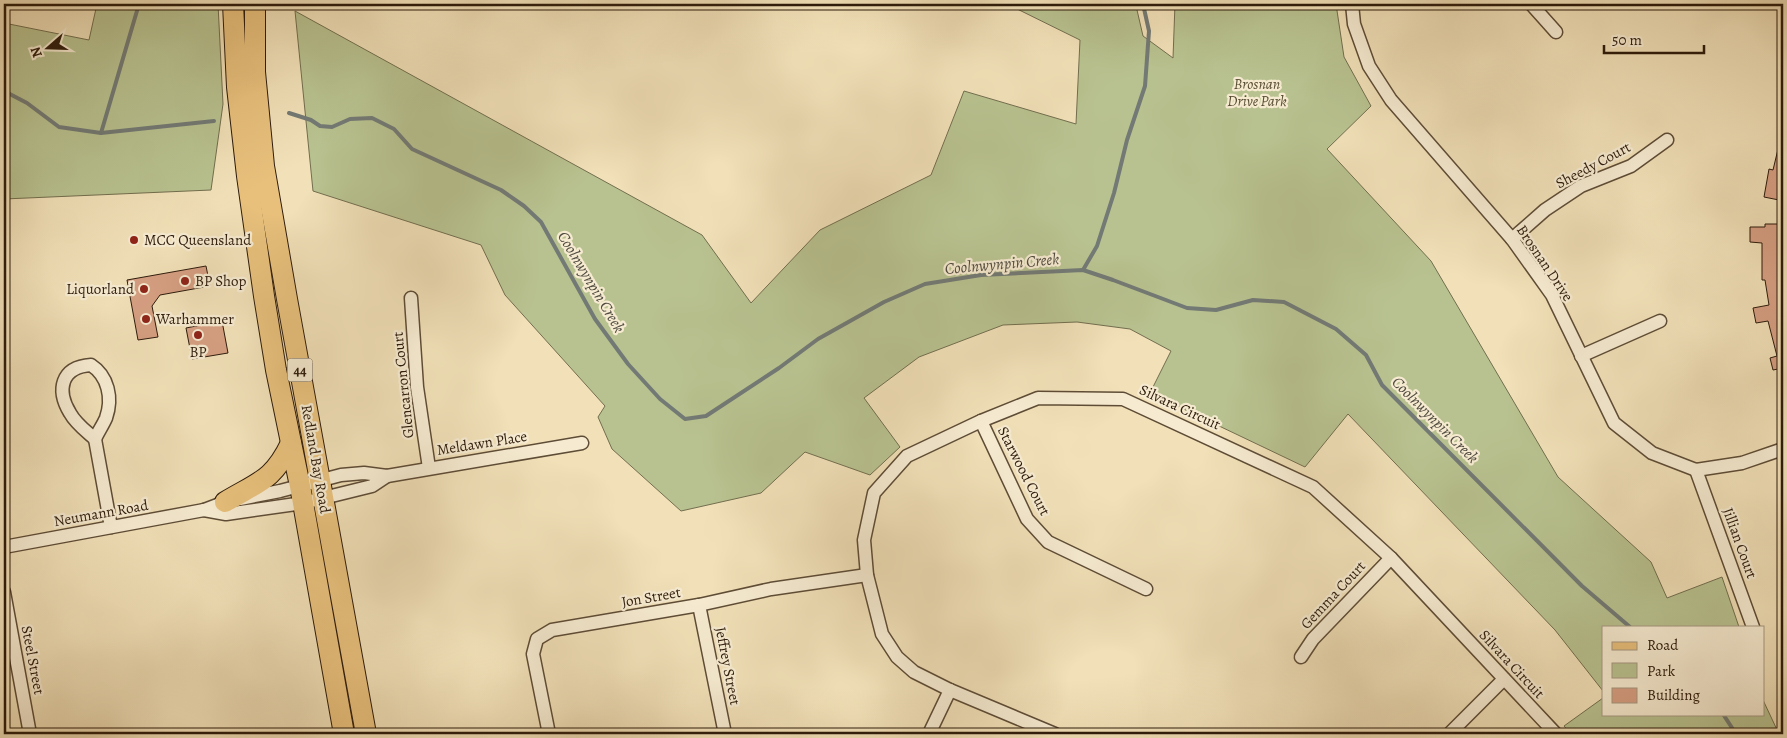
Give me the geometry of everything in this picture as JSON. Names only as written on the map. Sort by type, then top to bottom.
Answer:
[{"type":"main road","name":"Redland Bay Road","points":[[233,4],[237,87],[247,176],[276,370],[301,494],[344,734]]},
{"type":"main road","name":"Redland Bay Road","points":[[255,4],[255,72],[264,166],[366,734]]},
{"type":"main road","points":[[224,502],[262,482],[279,466],[291,443]]},
{"type":"street","name":"Brosnan Drive","points":[[1352,4],[1354,24],[1369,66],[1391,100],[1512,239],[1552,296],[1614,423],[1652,453],[1696,470],[1742,463],[1783,449]]},
{"type":"street","points":[[1531,4],[1556,32]]},
{"type":"street","name":"Sheedy Court","points":[[1512,239],[1545,210],[1581,186],[1631,166],[1667,140]]},
{"type":"street","name":"Glencarron Court","points":[[411,298],[417,387],[429,468]]},
{"type":"street","points":[[1581,356],[1660,321]]},
{"type":"street","points":[[95,439],[80,426],[70,414],[64,402],[62,388],[64,379],[71,370],[81,366],[91,365],[99,370],[108,386],[106,417],[95,439],[111,528]]},
{"type":"street","name":"Silvara Circuit","points":[[1055,734],[950,690],[914,672],[897,657],[882,634],[867,575],[864,540],[874,494],[907,456],[981,421],[1038,398],[1123,399],[1313,487],[1391,558],[1556,734]]},
{"type":"street","name":"Starwood Court","points":[[981,421],[1027,519],[1048,542],[1146,589]]},
{"type":"street","name":"Meldawn Place","points":[[322,489],[341,475],[364,473],[387,476],[582,443]]},
{"type":"street","name":"Jillian Court","points":[[1696,470],[1753,626]]},
{"type":"street","name":"Meldawn Place","points":[[322,489],[372,486],[387,476]]},
{"type":"street","name":"Neumann Road","points":[[204,510],[226,514],[322,489]]},
{"type":"street","name":"Neumann Road","points":[[4,547],[204,510],[224,502],[301,494]]},
{"type":"street","name":"Gemma Court","points":[[1301,657],[1314,638],[1391,558]]},
{"type":"street","name":"Jon Street","points":[[549,734],[533,654],[537,639],[552,630],[699,605],[771,589],[867,575]]},
{"type":"street","name":"Steel Street","points":[[4,592],[30,734]]},
{"type":"street","name":"Jeffrey Street","points":[[699,605],[725,734]]},
{"type":"street","points":[[1449,734],[1504,679]]},
{"type":"street","points":[[928,734],[950,690]]},
{"type":"green space","points":[[97,4],[218,4],[223,104],[211,190],[4,199],[4,23],[89,40]]},
{"type":"green space","name":"Brosnan Drive Park","points":[[1007,4],[1141,4],[1137,10],[1143,36],[1173,58],[1175,4],[1336,4],[1344,57],[1371,106],[1327,149],[1431,261],[1558,477],[1651,562],[1667,598],[1722,577],[1739,626],[1602,626],[1602,690],[1555,630],[1348,414],[1305,467],[1150,393],[1171,351],[1130,329],[1077,322],[1003,325],[919,357],[864,398],[900,447],[870,475],[805,452],[761,493],[681,511],[612,449],[598,417],[605,406],[505,295],[481,245],[313,191],[295,11],[702,235],[751,303],[820,230],[931,175],[964,91],[1076,124],[1080,40]]},
{"type":"green space","points":[[1602,699],[1602,716],[1764,716],[1764,702],[1779,734],[1571,734],[1564,726]]},
{"type":"building","points":[[1779,145],[1783,146],[1783,180],[1779,200],[1764,197],[1769,169],[1773,170]]},
{"type":"building","points":[[1765,224],[1783,224],[1781,295],[1783,295],[1783,368],[1773,370],[1770,358],[1777,356],[1768,321],[1756,323],[1753,308],[1769,305],[1765,280],[1762,280],[1762,243],[1750,242],[1750,227],[1765,227]]},
{"type":"building","points":[[206,266],[210,286],[160,295],[152,306],[158,337],[138,340],[127,280]]},
{"type":"building","points":[[222,321],[228,353],[192,359],[186,328]]},
{"type":"waterway","points":[[101,133],[139,4]]},
{"type":"waterway","name":"Coolnwynpin Creek","points":[[1083,270],[1097,246],[1114,193],[1127,140],[1145,86],[1149,31],[1143,4]]},
{"type":"waterway","name":"Coolnwynpin Creek","points":[[4,91],[27,103],[59,127],[101,133],[214,121]]},
{"type":"waterway","name":"Coolnwynpin Creek","points":[[289,113],[311,120],[320,126],[332,127],[350,119],[372,118],[394,129],[412,149],[501,190],[524,206],[541,222],[595,319],[628,364],[660,399],[685,419],[706,416],[779,368],[818,339],[884,302],[925,284],[981,275],[1083,270],[1187,308],[1216,310],[1253,300],[1284,302],[1336,329],[1366,355],[1382,385],[1582,586],[1629,626]]},
{"type":"waterway","name":"Coolnwynpin Creek","points":[[1724,716],[1736,734]]},
{"type":"place","name":"MCC Queensland","points":[[134,240]]},
{"type":"place","name":"BP Shop","points":[[185,281]]},
{"type":"place","name":"Liquorland","points":[[144,289]]},
{"type":"place","name":"Warhammer","points":[[146,319]]},
{"type":"place","name":"BP","points":[[198,335]]}]
